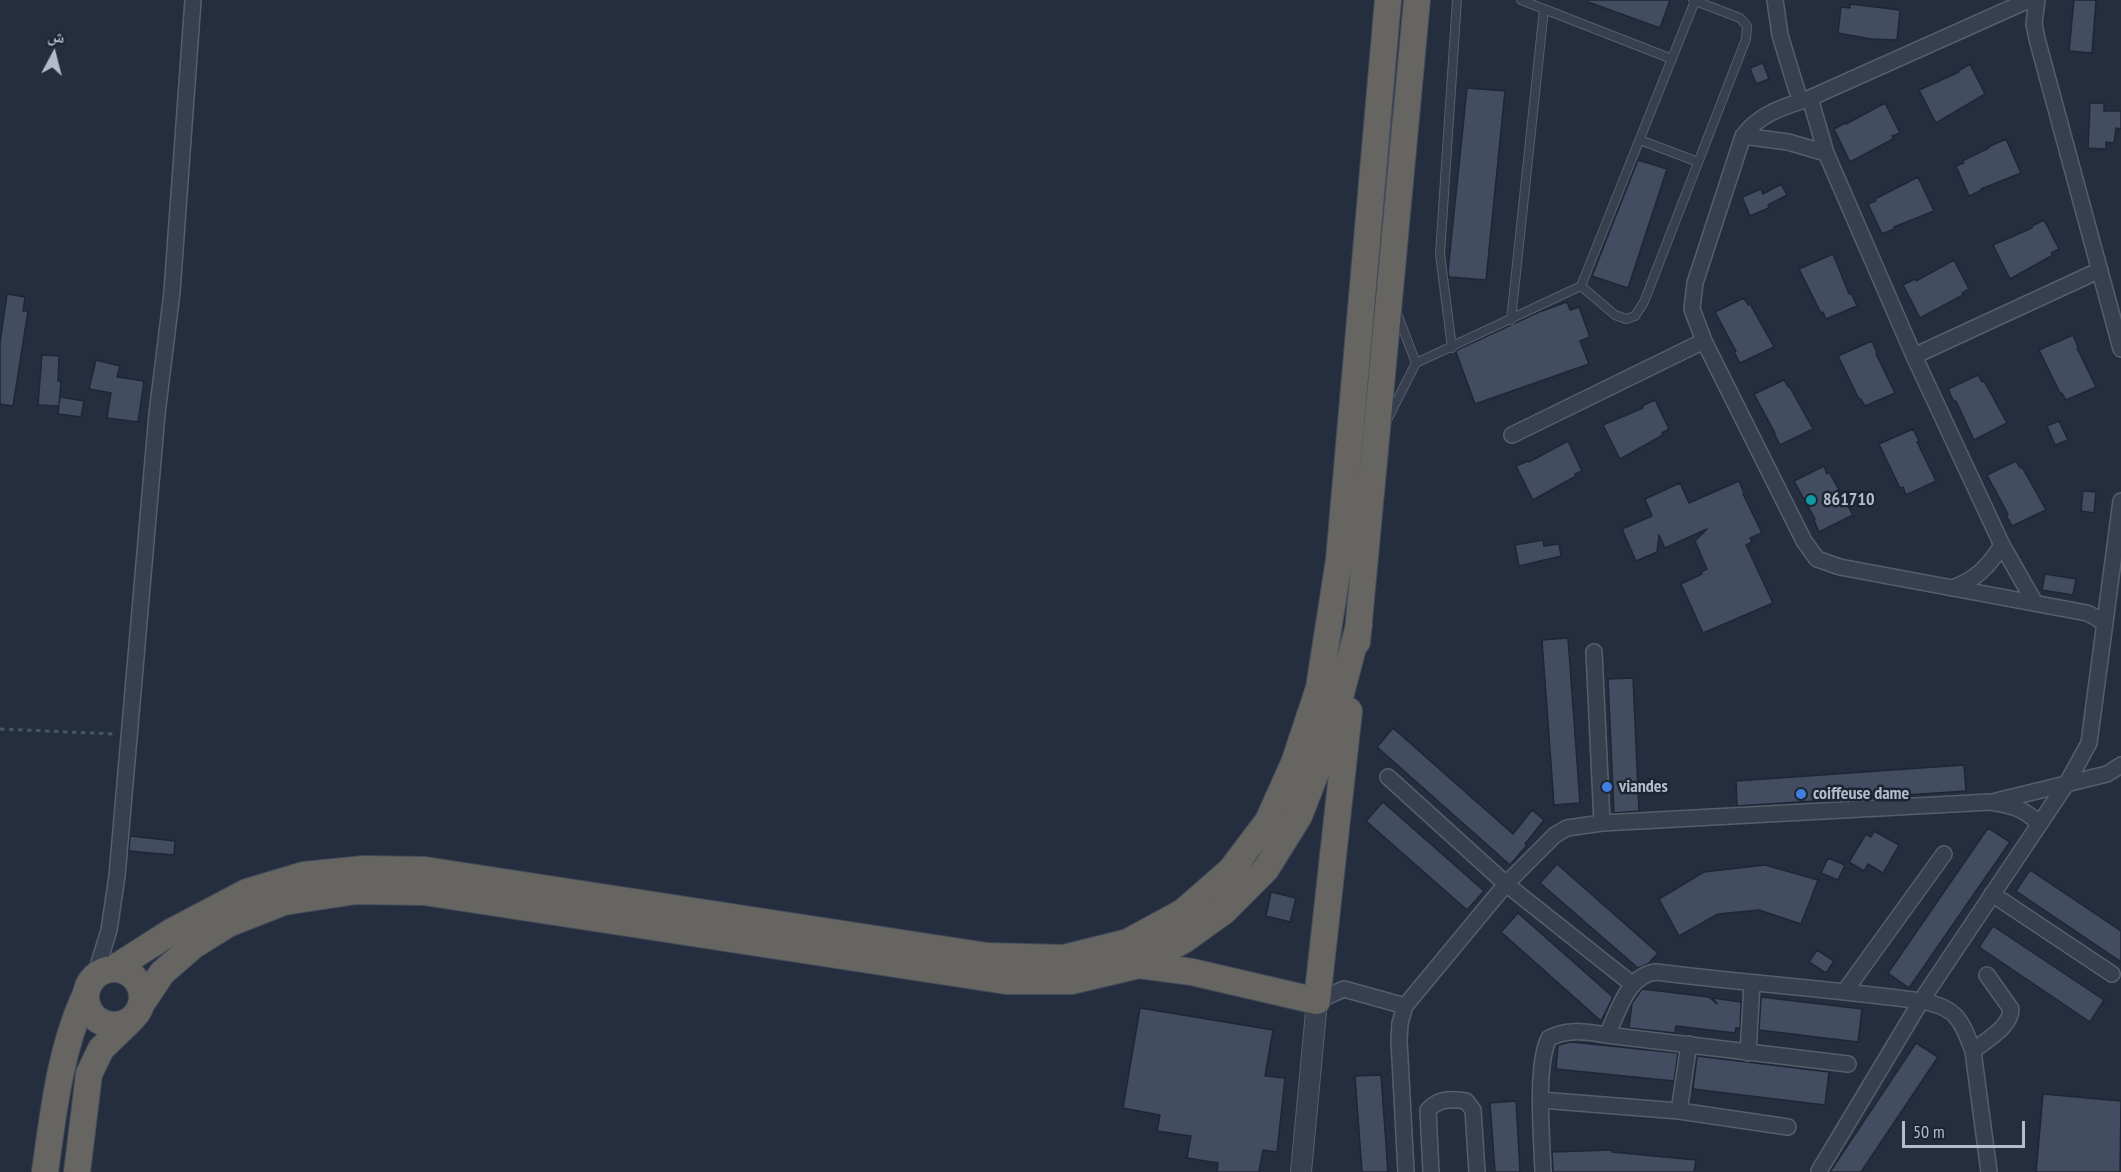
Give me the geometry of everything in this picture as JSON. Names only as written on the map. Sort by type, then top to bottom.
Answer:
[{"type":"highway","points":[[45,1172],[64,1060],[74,1019],[98,980],[171,932],[247,892],[304,875],[364,869],[425,870],[987,956],[1063,958],[1128,942],[1183,912],[1231,870],[1268,821],[1294,763],[1319,688],[1339,560],[1388,0]]},
{"type":"highway","points":[[1138,965],[1192,972],[1317,1001],[1359,625],[1417,0]]},
{"type":"highway","points":[[77,1172],[88,1074],[101,1049],[136,1012],[162,973],[193,945],[228,924],[284,902],[356,891],[424,892],[1006,981],[1071,981],[1138,965],[1184,940],[1223,912],[1266,869],[1299,816],[1329,739],[1359,625]]},
{"type":"highway","points":[[123,970],[132,975],[142,993],[136,1012],[124,1024],[114,1026],[104,1024],[91,1015],[87,1006],[98,980],[123,970]]},
{"type":"street","points":[[98,980],[111,920],[117,876],[156,426],[172,292],[193,0]]},
{"type":"street","points":[[1775,0],[1780,35],[1826,153],[1914,356],[2002,545],[2035,603]]},
{"type":"street","points":[[2029,0],[1803,94],[1752,124],[1743,136],[1695,282],[1692,309],[1704,341],[1804,541],[1817,559],[1840,567],[1949,589],[2087,613],[2104,624]]},
{"type":"street","points":[[2037,0],[2034,24],[2037,39],[2121,349]]},
{"type":"street","points":[[1743,136],[1788,142],[1826,153]]},
{"type":"street","points":[[1914,356],[2100,270]]},
{"type":"street","points":[[1512,435],[1704,341]]},
{"type":"street","points":[[1819,1171],[1921,1001],[2067,783],[2089,743],[2121,501]]},
{"type":"street","points":[[1949,589],[1968,582],[1984,571],[2002,545]]},
{"type":"street","points":[[1594,652],[1602,823]]},
{"type":"street","points":[[1990,802],[2107,774],[2121,765]]},
{"type":"street","points":[[1388,777],[1506,884],[1632,984]]},
{"type":"street","points":[[1406,1172],[1399,1040],[1400,1023],[1406,1006],[1506,884],[1555,835],[1567,828],[1602,823],[1990,802],[2007,804],[2025,810],[2039,823]]},
{"type":"street","points":[[1845,991],[1944,854]]},
{"type":"street","points":[[1992,894],[2112,974]]},
{"type":"street","points":[[1607,1035],[1632,984],[1642,976],[1656,972],[1752,984],[1845,991],[1938,1004],[1950,1009],[1966,1033],[1972,1051],[1989,1172]]},
{"type":"street","points":[[1972,1051],[2007,1023],[2011,1015],[2011,1009],[1987,975]]},
{"type":"street","points":[[1748,1053],[1752,984]]},
{"type":"street","points":[[1301,1172],[1317,1001],[1344,989],[1406,1006]]},
{"type":"street","points":[[1543,1172],[1541,1100],[1543,1054],[1550,1038],[1563,1031],[1571,1030],[1848,1064]]},
{"type":"street","points":[[1679,1111],[1689,1044]]},
{"type":"street","points":[[1431,1172],[1428,1110],[1435,1102],[1454,1099],[1466,1101],[1473,1110],[1478,1172]]},
{"type":"street","points":[[1541,1100],[1679,1111],[1788,1127]]},
{"type":"lane","points":[[1452,348],[1441,278],[1440,254],[1457,0]]},
{"type":"lane","points":[[1521,0],[1672,59]]},
{"type":"lane","points":[[1376,443],[1416,363],[1581,286],[1694,0],[1740,18],[1747,26],[1746,39],[1644,302],[1635,316],[1626,319],[1615,315],[1581,286]]},
{"type":"lane","points":[[1511,320],[1544,9]]},
{"type":"lane","points":[[1640,140],[1698,162]]},
{"type":"lane","points":[[1389,294],[1416,363]]},
{"type":"path","points":[[0,729],[129,734]]},
{"type":"building","points":[[1588,0],[1670,0],[1660,28],[1588,2]]},
{"type":"building","points":[[2074,0],[2096,0],[2092,53],[2069,51]]},
{"type":"building","points":[[1850,4],[1900,10],[1897,40],[1871,39],[1838,33],[1841,7],[1850,8]]},
{"type":"building","points":[[1763,63],[1769,79],[1756,84],[1750,68]]},
{"type":"building","points":[[1970,64],[1985,94],[1936,123],[1919,90],[1959,72]]},
{"type":"building","points":[[1467,88],[1505,91],[1486,280],[1449,277],[1448,271]]},
{"type":"building","points":[[1885,103],[1900,133],[1850,162],[1834,129]]},
{"type":"building","points":[[2090,103],[2104,103],[2104,111],[2121,111],[2121,129],[2116,128],[2114,143],[2106,142],[2106,149],[2088,148]]},
{"type":"building","points":[[2006,139],[2021,173],[1969,196],[1956,166]]},
{"type":"building","points":[[1638,160],[1667,169],[1628,288],[1592,276]]},
{"type":"building","points":[[1918,177],[1934,211],[1882,234],[1868,204]]},
{"type":"building","points":[[1781,184],[1787,195],[1768,205],[1769,208],[1750,216],[1742,197],[1761,189],[1763,194]]},
{"type":"building","points":[[2044,220],[2059,249],[2051,253],[2053,255],[2010,279],[1993,245],[2032,228]]},
{"type":"building","points":[[1833,254],[1849,294],[1851,293],[1857,306],[1826,319],[1799,269]]},
{"type":"building","points":[[1954,260],[1969,289],[1962,293],[1963,295],[1920,318],[1903,285],[1915,279],[1916,281]]},
{"type":"building","points":[[7,294],[25,297],[23,311],[28,311],[13,406],[0,404],[0,343]]},
{"type":"building","points":[[1744,298],[1748,305],[1750,304],[1774,347],[1740,363],[1715,312]]},
{"type":"building","points":[[1567,302],[1570,310],[1579,307],[1590,337],[1580,341],[1589,364],[1475,404],[1457,350],[1539,312]]},
{"type":"building","points":[[2073,335],[2096,387],[2066,400],[2060,393],[2039,350]]},
{"type":"building","points":[[1872,341],[1895,393],[1865,406],[1859,399],[1838,356]]},
{"type":"building","points":[[42,355],[59,356],[58,381],[61,381],[59,404],[60,397],[84,401],[81,417],[58,414],[59,406],[38,405]]},
{"type":"building","points":[[96,360],[120,366],[117,377],[144,381],[138,422],[107,418],[111,393],[89,389]]},
{"type":"building","points":[[1978,375],[1982,382],[1984,381],[2007,423],[1974,440],[1948,389]]},
{"type":"building","points":[[1784,380],[1813,429],[1780,445],[1754,394]]},
{"type":"building","points":[[1655,400],[1669,429],[1662,433],[1663,435],[1620,459],[1603,425],[1643,408],[1642,406]]},
{"type":"building","points":[[2059,421],[2068,440],[2055,445],[2047,426]]},
{"type":"building","points":[[1913,429],[1936,481],[1906,495],[1903,487],[1900,488],[1879,444]]},
{"type":"building","points":[[1568,441],[1582,471],[1533,500],[1516,466],[1529,462]]},
{"type":"building","points":[[2016,461],[2020,468],[2022,467],[2046,510],[2012,526],[1987,475]]},
{"type":"building","points":[[1824,466],[1853,515],[1819,532],[1815,519],[1794,481]]},
{"type":"building","points":[[1739,481],[1762,533],[1750,538],[1752,542],[1746,545],[1773,603],[1703,633],[1681,584],[1702,574],[1701,572],[1707,569],[1695,541],[1707,529],[1665,548],[1659,535],[1657,552],[1636,561],[1622,529],[1652,516],[1645,499],[1680,483],[1689,503]]},
{"type":"building","points":[[2083,491],[2096,492],[2094,513],[2081,511]]},
{"type":"building","points":[[1543,540],[1544,546],[1559,544],[1561,556],[1519,566],[1515,545]]},
{"type":"building","points":[[2045,574],[2076,579],[2073,595],[2042,590]]},
{"type":"building","points":[[1568,638],[1580,803],[1554,805],[1542,640]]},
{"type":"building","points":[[1633,678],[1639,811],[1614,813],[1608,679]]},
{"type":"building","points":[[1393,728],[1513,834],[1532,810],[1544,820],[1510,865],[1377,747]]},
{"type":"building","points":[[1964,765],[1966,791],[1737,806],[1736,781]]},
{"type":"building","points":[[1383,802],[1484,891],[1467,910],[1366,821]]},
{"type":"building","points":[[1988,828],[2010,842],[1909,988],[1888,973]]},
{"type":"building","points":[[1874,831],[1899,845],[1883,873],[1868,864],[1864,871],[1849,862],[1866,834],[1871,837]]},
{"type":"building","points":[[130,836],[175,841],[174,855],[129,851]]},
{"type":"building","points":[[1828,858],[1845,865],[1838,880],[1821,873]]},
{"type":"building","points":[[1557,864],[1658,953],[1648,964],[1638,968],[1540,883]]},
{"type":"building","points":[[1765,865],[1818,880],[1801,924],[1759,910],[1718,914],[1679,936],[1659,899],[1704,872]]},
{"type":"building","points":[[2030,870],[2121,931],[2121,962],[2016,891]]},
{"type":"building","points":[[1271,892],[1296,898],[1290,922],[1266,916]]},
{"type":"building","points":[[1518,913],[1613,997],[1601,1021],[1501,932]]},
{"type":"building","points":[[1993,926],[2104,1000],[2090,1022],[1979,947]]},
{"type":"building","points":[[1817,950],[1834,961],[1826,973],[1809,962]]},
{"type":"building","points":[[1642,989],[1709,997],[1717,1004],[1713,998],[1741,1002],[1740,1028],[1736,1028],[1735,1033],[1676,1026],[1675,1033],[1629,1028],[1632,1003]]},
{"type":"building","points":[[1761,997],[1862,1009],[1858,1042],[1759,1030]]},
{"type":"building","points":[[1140,1008],[1273,1030],[1265,1076],[1285,1078],[1277,1152],[1263,1150],[1259,1172],[1217,1172],[1218,1163],[1187,1158],[1191,1136],[1157,1131],[1160,1115],[1123,1108]]},
{"type":"building","points":[[1571,1042],[1678,1053],[1674,1081],[1556,1069],[1558,1045]]},
{"type":"building","points":[[1916,1043],[1938,1057],[1861,1172],[1830,1172]]},
{"type":"building","points":[[1697,1056],[1829,1072],[1825,1105],[1693,1089]]},
{"type":"building","points":[[1381,1075],[1388,1172],[1362,1172],[1355,1076]]},
{"type":"building","points":[[2043,1094],[2121,1101],[2120,1172],[2036,1172]]},
{"type":"building","points":[[1516,1101],[1520,1172],[1495,1172],[1490,1103]]},
{"type":"building","points":[[1612,1150],[1612,1152],[1696,1160],[1694,1172],[1553,1172],[1552,1152]]},
{"type":"place","name":"861710","points":[[1811,500]]},
{"type":"place","name":"viandes","points":[[1607,787]]},
{"type":"place","name":"coiffeuse dame","points":[[1801,794]]}]
